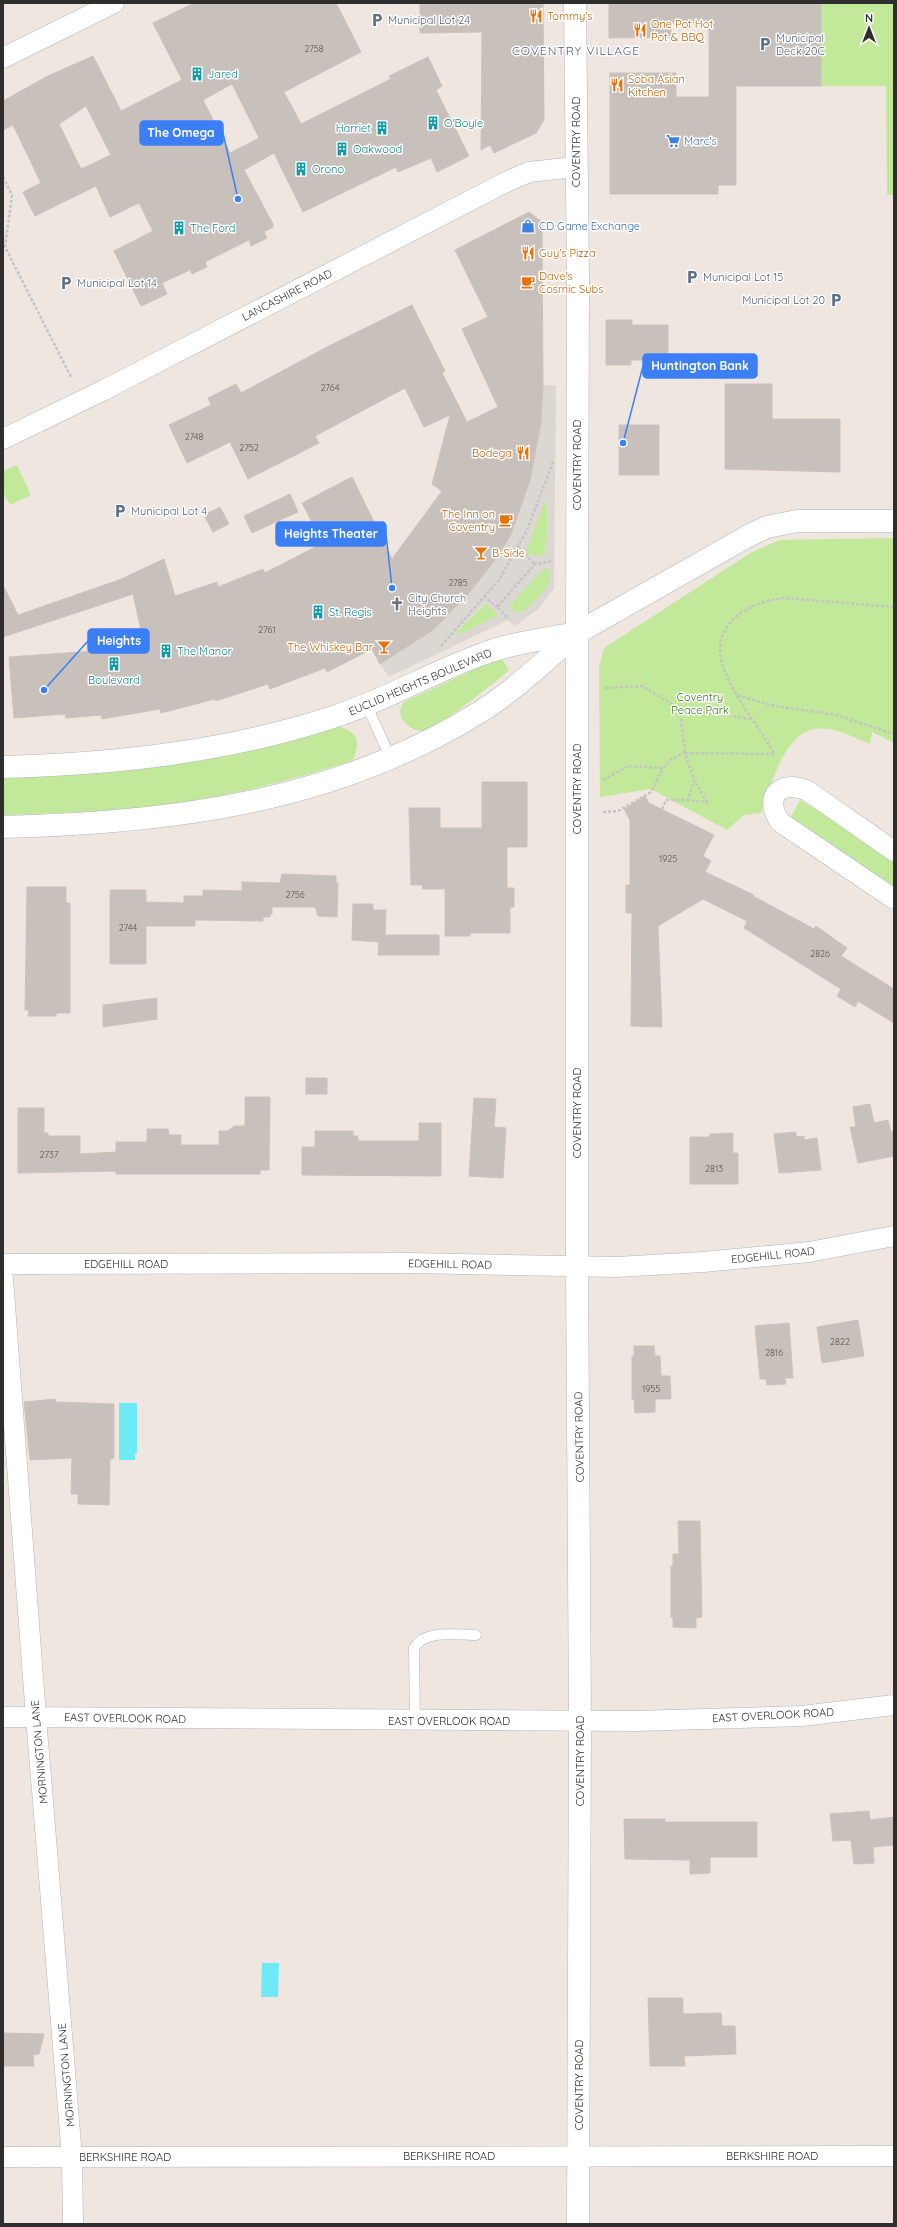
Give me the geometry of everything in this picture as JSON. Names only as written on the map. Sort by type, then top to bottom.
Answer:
[{"type":"street","points":[[3,58],[114,3]]},
{"type":"street","name":"COVENTRY ROAD","points":[[575,3],[575,167],[578,279],[577,1267],[580,1721],[578,2224]]},
{"type":"street","name":"LANCASHIRE ROAD","points":[[3,439],[104,390],[506,182],[529,172],[575,167]]},
{"type":"street","name":"EUCLID HEIGHTS BOULEVARD","points":[[3,828],[110,823],[205,811],[286,794],[342,778],[391,759],[450,730],[512,690],[577,633],[748,536],[767,527],[797,521],[894,521]]},
{"type":"street","name":"EUCLID HEIGHTS BOULEVARD","points":[[3,767],[88,764],[162,756],[204,749],[298,728],[367,706],[480,655],[512,644],[577,633]]},
{"type":"street","points":[[894,851],[808,791],[796,786],[787,786],[781,788],[775,796],[774,810],[780,822],[894,899]]},
{"type":"street","name":"EDGEHILL ROAD","points":[[3,1264],[409,1264],[617,1267],[711,1261],[809,1252],[894,1236]]},
{"type":"street","name":"MORNINGTON LANE","points":[[3,1279],[36,1717],[72,2157],[73,2224]]},
{"type":"street","name":"EAST OVERLOOK ROAD","points":[[3,1717],[415,1721],[636,1721],[802,1716],[894,1705]]},
{"type":"street","name":"BERKSHIRE ROAD","points":[[3,2157],[894,2156]]},
{"type":"lane","points":[[367,706],[391,759]]},
{"type":"lane","points":[[415,1721],[414,1648],[419,1641],[428,1636],[476,1635]]},
{"type":"path","points":[[3,177],[12,195],[6,247],[71,377]]},
{"type":"path","points":[[441,646],[499,580],[527,530],[553,462]]},
{"type":"path","points":[[518,547],[535,564]]},
{"type":"path","points":[[497,607],[535,564],[554,561]]},
{"type":"path","points":[[484,596],[507,617]]},
{"type":"path","points":[[603,812],[618,811],[651,792],[663,768],[671,759],[685,753],[775,754],[737,695],[723,668],[720,647],[728,628],[734,620],[755,604],[783,598],[894,607]]},
{"type":"path","points":[[605,688],[642,686],[680,709],[752,719]]},
{"type":"path","points":[[737,695],[774,706],[836,715],[894,734]]},
{"type":"path","points":[[662,809],[666,800],[707,802],[694,780],[685,753],[680,709]]},
{"type":"path","points":[[603,780],[628,766],[663,768]]},
{"type":"path","points":[[688,800],[694,780]]},
{"type":"green space","points":[[821,3],[894,3],[894,195],[887,195],[886,86],[821,86]]},
{"type":"green space","points":[[17,465],[31,495],[10,505],[3,492],[3,471]]},
{"type":"green space","points":[[543,502],[547,504],[548,542],[545,542],[545,556],[529,556],[525,551]]},
{"type":"green space","name":"Coventry Peace Park","points":[[894,538],[894,743],[872,732],[870,744],[829,729],[815,729],[804,733],[795,740],[780,763],[761,813],[744,815],[727,830],[651,789],[600,797],[599,667],[604,648],[752,552],[780,540]]},
{"type":"green space","points":[[543,569],[549,569],[548,587],[545,592],[532,606],[526,610],[516,613],[509,606]]},
{"type":"green space","points":[[486,603],[499,615],[458,635],[456,632]]},
{"type":"green space","points":[[501,657],[509,670],[466,705],[439,723],[429,729],[418,731],[410,727],[401,718],[400,709],[404,702]]},
{"type":"green space","points":[[337,726],[350,731],[356,739],[357,748],[352,761],[273,784],[193,801],[146,807],[98,811],[3,815],[3,778],[131,769],[213,757],[295,738]]},
{"type":"green space","points":[[800,800],[850,830],[894,860],[894,890],[790,819]]},
{"type":"shaded area","points":[[543,385],[556,385],[554,589],[538,609],[515,626],[508,620],[389,677],[380,664],[433,630],[455,608],[482,577],[511,533],[530,480],[541,423]],"holes":[[[545,501],[547,504],[548,541],[545,542],[545,555],[529,556],[526,551]],[[543,569],[549,569],[549,582],[546,589],[523,612],[516,613],[509,606]],[[485,603],[499,615],[458,635],[456,632]]]},
{"type":"water","points":[[119,1403],[137,1403],[137,1453],[135,1453],[135,1460],[119,1460]]},
{"type":"water","points":[[262,1963],[279,1963],[278,1997],[261,1997]]},
{"type":"building","points":[[194,3],[336,3],[361,52],[284,92],[301,124],[391,79],[389,76],[428,57],[442,86],[436,90],[469,156],[437,172],[431,158],[398,172],[396,167],[303,212],[274,153],[244,170],[273,224],[273,227],[264,232],[267,238],[251,246],[249,240],[205,262],[207,267],[192,274],[190,270],[162,283],[167,294],[141,306],[114,251],[153,231],[139,203],[110,217],[96,186],[35,216],[23,192],[41,183],[13,125],[3,130],[3,101],[48,76],[93,56],[121,111],[182,80],[153,23]],"holes":[[[232,84],[259,138],[230,153],[203,100]],[[86,106],[111,155],[81,169],[59,124]]]},
{"type":"building","points":[[543,3],[544,120],[536,133],[494,153],[490,145],[481,150],[482,32],[420,33],[420,4]]},
{"type":"building","points":[[609,3],[821,3],[821,86],[736,86],[736,185],[718,185],[718,194],[610,194],[610,73],[676,73],[676,97],[709,97],[709,22],[671,24],[671,37],[609,38]]},
{"type":"building","points":[[529,212],[542,222],[543,385],[541,423],[530,480],[511,534],[496,559],[468,594],[433,630],[380,664],[372,649],[327,672],[325,668],[270,689],[268,684],[216,701],[215,699],[161,713],[160,709],[102,719],[101,715],[66,718],[65,714],[14,718],[9,657],[94,651],[92,636],[141,630],[133,594],[3,637],[3,585],[18,615],[119,580],[164,559],[175,596],[217,582],[218,587],[263,569],[265,573],[323,543],[302,503],[352,477],[392,559],[442,491],[432,484],[450,415],[424,427],[405,388],[315,436],[319,443],[248,479],[230,442],[187,463],[169,425],[211,405],[208,398],[236,384],[241,393],[329,346],[412,305],[445,371],[442,373],[467,422],[498,407],[462,329],[488,317],[455,250]]},
{"type":"building","points":[[606,320],[632,320],[632,325],[668,325],[668,360],[631,360],[631,365],[606,365]]},
{"type":"building","points":[[725,384],[772,384],[772,419],[840,419],[840,472],[725,469]]},
{"type":"building","points":[[619,425],[659,425],[659,475],[619,475]]},
{"type":"building","points":[[290,494],[298,512],[252,533],[244,516]]},
{"type":"building","points":[[220,507],[229,524],[213,532],[204,515]]},
{"type":"building","points":[[482,782],[527,782],[527,847],[507,847],[507,888],[514,888],[514,907],[510,907],[510,933],[470,933],[470,936],[445,936],[445,889],[423,889],[422,885],[411,885],[409,808],[440,808],[440,828],[482,828]]},
{"type":"building","points":[[645,796],[649,803],[714,835],[703,856],[711,861],[705,872],[754,895],[753,896],[814,929],[816,926],[847,948],[841,956],[894,989],[894,1023],[858,1001],[855,1007],[837,996],[841,989],[744,928],[747,921],[703,899],[658,926],[662,1027],[631,1026],[632,913],[626,913],[626,885],[630,885],[630,820],[624,809]]},
{"type":"building","points":[[282,874],[336,876],[336,883],[338,883],[337,917],[318,916],[315,907],[272,907],[272,914],[270,914],[270,917],[263,917],[263,921],[195,920],[195,926],[146,926],[146,964],[110,964],[110,890],[146,890],[146,902],[184,903],[184,896],[203,896],[203,890],[242,891],[242,882],[280,883]]},
{"type":"building","points":[[27,887],[66,887],[66,903],[70,903],[70,1013],[56,1013],[56,1016],[28,1016],[29,1010],[25,1010]]},
{"type":"building","points":[[353,904],[373,904],[373,910],[386,910],[385,935],[439,935],[439,955],[378,955],[379,942],[352,940]]},
{"type":"building","points":[[157,998],[157,1019],[103,1027],[103,1005]]},
{"type":"building","points":[[306,1078],[327,1078],[327,1094],[306,1094]]},
{"type":"building","points":[[245,1097],[270,1097],[269,1170],[260,1170],[260,1174],[116,1174],[116,1171],[18,1173],[18,1108],[44,1108],[44,1133],[48,1133],[48,1136],[80,1136],[80,1154],[116,1152],[116,1142],[147,1142],[147,1129],[168,1129],[169,1135],[181,1135],[181,1145],[219,1145],[219,1131],[228,1131],[234,1126],[245,1126]]},
{"type":"building","points":[[474,1098],[496,1099],[494,1127],[506,1128],[503,1178],[469,1176]]},
{"type":"building","points":[[870,1104],[874,1123],[888,1120],[891,1132],[894,1131],[894,1156],[858,1163],[850,1127],[856,1127],[853,1107]]},
{"type":"building","points":[[419,1123],[441,1123],[441,1176],[302,1175],[302,1147],[315,1147],[315,1131],[353,1131],[353,1136],[358,1136],[358,1141],[419,1141]]},
{"type":"building","points":[[796,1132],[796,1137],[804,1136],[804,1140],[817,1138],[821,1170],[779,1173],[774,1134]]},
{"type":"building","points":[[733,1133],[733,1153],[738,1153],[738,1184],[690,1184],[690,1137],[709,1137],[710,1134]]},
{"type":"building","points":[[858,1320],[864,1356],[822,1363],[817,1327]]},
{"type":"building","points":[[789,1323],[793,1378],[785,1378],[786,1384],[767,1385],[766,1379],[760,1379],[755,1326]]},
{"type":"building","points":[[634,1346],[654,1346],[655,1356],[660,1356],[661,1376],[670,1376],[671,1399],[655,1399],[655,1412],[635,1413],[634,1399],[632,1399],[632,1356],[634,1356]]},
{"type":"building","points":[[55,1399],[56,1402],[114,1404],[114,1458],[110,1459],[109,1505],[78,1504],[78,1494],[71,1494],[72,1458],[30,1460],[24,1402]]},
{"type":"building","points":[[678,1521],[700,1521],[702,1617],[696,1618],[696,1628],[673,1627],[673,1618],[671,1617],[671,1566],[673,1566],[673,1554],[679,1554]]},
{"type":"building","points":[[869,1811],[870,1820],[894,1817],[894,1845],[873,1847],[874,1863],[854,1864],[851,1840],[833,1841],[830,1814]]},
{"type":"building","points":[[624,1819],[665,1819],[665,1822],[757,1822],[757,1857],[710,1857],[710,1873],[690,1874],[690,1860],[625,1859]]},
{"type":"building","points":[[648,1998],[683,1998],[683,2014],[721,2013],[722,2026],[735,2026],[736,2054],[684,2056],[685,2066],[650,2066]]},
{"type":"building","points":[[3,2033],[44,2034],[39,2054],[33,2055],[34,2066],[3,2066]]},
{"type":"place","name":"Tommy's","points":[[536,16]]},
{"type":"place","name":"Municipal Lot 24","points":[[377,20]]},
{"type":"place","name":"One Pot Hot Pot & BBQ","points":[[640,30]]},
{"type":"place","name":"Municipal Deck 20C","points":[[765,44]]},
{"type":"place","name":"Jared","points":[[197,74]]},
{"type":"place","name":"Soba Asian Kitchen","points":[[617,85]]},
{"type":"place","name":"O'Boyle","points":[[433,123]]},
{"type":"place","name":"Harriet","points":[[382,128]]},
{"type":"place","name":"Marc's","points":[[673,141]]},
{"type":"place","name":"Oakwood","points":[[342,149]]},
{"type":"place","name":"Orono","points":[[301,169]]},
{"type":"place","name":"The Omega","points":[[238,199]]},
{"type":"place","name":"CD Game Exchange","points":[[528,226]]},
{"type":"place","name":"The Ford","points":[[179,228]]},
{"type":"place","name":"Guy's Pizza","points":[[528,253]]},
{"type":"place","name":"Municipal Lot 15","points":[[692,277]]},
{"type":"place","name":"Dave's Cosmic Subs","points":[[528,282]]},
{"type":"place","name":"Municipal Lot 14","points":[[66,283]]},
{"type":"place","name":"Municipal Lot 20","points":[[836,300]]},
{"type":"place","name":"Huntington Bank","points":[[623,443]]},
{"type":"place","name":"Bodega","points":[[523,453]]},
{"type":"place","name":"Municipal Lot 4","points":[[120,511]]},
{"type":"place","name":"The Inn on Coventry","points":[[506,520]]},
{"type":"place","name":"B-Side","points":[[481,553]]},
{"type":"place","name":"Heights Theater","points":[[392,588]]},
{"type":"place","name":"City Church Heights","points":[[397,604]]},
{"type":"place","name":"St. Regis","points":[[318,612]]},
{"type":"place","name":"The Whiskey Bar","points":[[384,647]]},
{"type":"place","name":"The Manor","points":[[166,651]]},
{"type":"place","name":"Boulevard","points":[[114,664]]},
{"type":"place","name":"Heights","points":[[44,690]]},
{"type":"district","name":"COVENTRY VILLAGE","points":[[576,50]]}]
